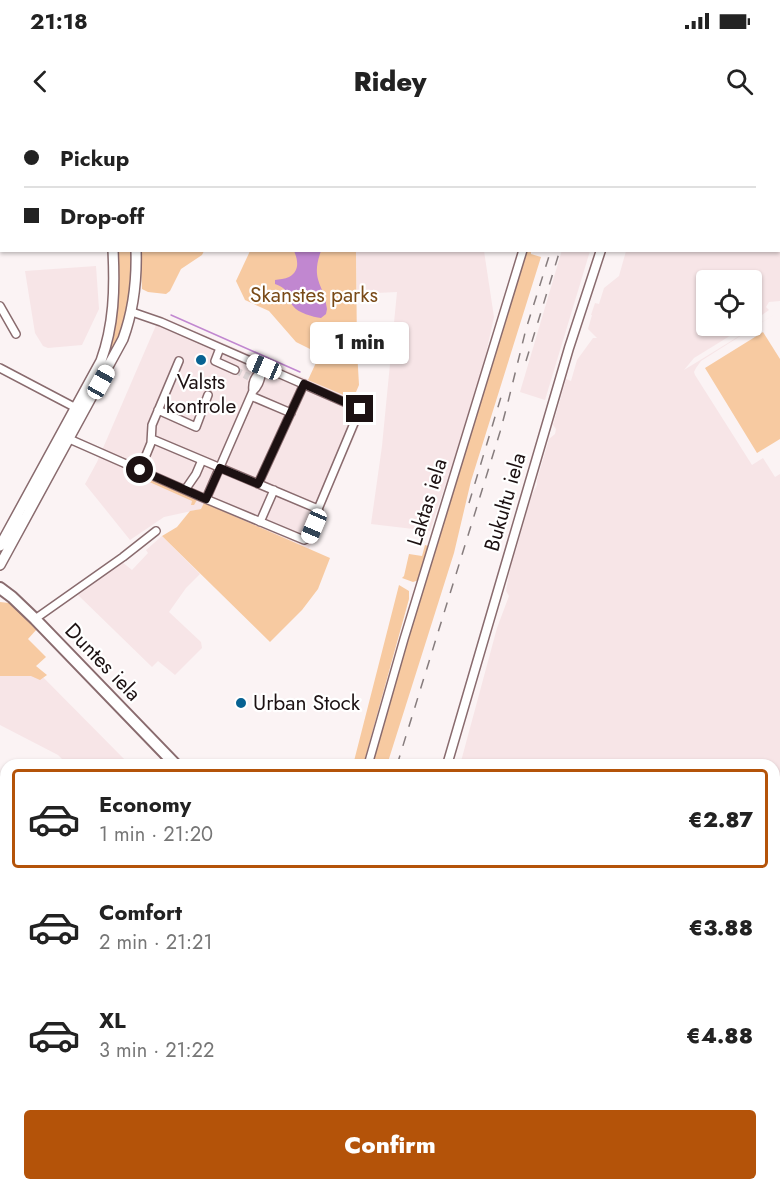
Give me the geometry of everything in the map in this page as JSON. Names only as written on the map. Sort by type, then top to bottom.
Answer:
[{"type":"main road","points":[[0,565],[65,438],[76,408],[101,361],[110,335],[114,290],[113,252]]},
{"type":"main road","points":[[0,546],[118,350],[132,312],[137,280],[136,252]]},
{"type":"main road","name":"Duntes iela","points":[[0,588],[35,619],[170,759]]},
{"type":"street","name":"Laktas iela","points":[[370,759],[522,252]]},
{"type":"street","name":"Bukultu iela","points":[[449,759],[569,348],[600,252]]},
{"type":"street","points":[[0,306],[16,334]]},
{"type":"street","points":[[65,438],[304,540],[310,537],[320,514],[318,509],[360,409],[304,384],[263,370],[220,348],[132,312]]},
{"type":"street","points":[[220,348],[215,361],[235,370]]},
{"type":"street","points":[[140,470],[152,439],[152,425],[179,361]]},
{"type":"street","points":[[0,368],[76,408]]},
{"type":"street","points":[[206,499],[252,393],[252,378],[263,370]]},
{"type":"street","points":[[252,393],[260,381],[263,370]]},
{"type":"street","points":[[258,484],[304,384]]},
{"type":"street","points":[[252,393],[291,413]]},
{"type":"street","points":[[158,410],[196,427],[208,396]]},
{"type":"street","points":[[152,439],[318,509]]},
{"type":"street","points":[[185,490],[202,460]]},
{"type":"street","points":[[260,522],[274,490]]},
{"type":"street","points":[[35,619],[156,531]]},
{"type":"street","points":[[0,597],[12,597]]},
{"type":"shaded area","points":[[294,252],[321,252],[317,276],[327,309],[326,314],[321,318],[298,311],[285,290],[275,284],[275,280],[293,275],[297,262]]},
{"type":"shaded area","points":[[356,252],[484,252],[494,317],[485,358],[430,531],[371,524],[382,446],[397,292],[357,294]]},
{"type":"shaded area","points":[[561,252],[590,252],[545,400],[520,392]]},
{"type":"shaded area","points":[[626,252],[780,252],[780,301],[769,302],[766,307],[769,310],[762,315],[762,270],[696,270],[696,336],[730,336],[694,358],[684,370],[740,336],[701,361],[694,372],[752,465],[763,458],[775,477],[780,474],[780,759],[462,759],[497,628],[509,596],[506,591],[512,557],[537,485],[549,439],[555,434],[556,429],[553,425],[566,379],[571,381],[577,360],[593,338],[597,338],[588,329],[595,303],[599,304],[604,288],[619,276]]},
{"type":"shaded area","points":[[96,266],[99,309],[82,345],[48,348],[43,346],[35,333],[25,271]]},
{"type":"shaded area","points":[[160,316],[368,405],[325,505],[309,549],[262,529],[201,509],[164,517],[130,540],[85,484],[97,462]]},
{"type":"shaded area","points":[[162,536],[200,574],[186,588],[169,612],[201,642],[202,648],[175,675],[158,661],[152,667],[78,595],[122,562],[132,570],[148,553],[146,550]]},
{"type":"shaded area","points":[[0,640],[32,666],[124,759],[62,759],[0,725]]},
{"type":"green space","points":[[117,252],[131,252],[131,295],[120,337],[102,369],[115,325],[118,282]]},
{"type":"green space","points":[[140,252],[204,252],[181,269],[170,291],[166,294],[142,289]]},
{"type":"green space","name":"Skanstes parks","points":[[250,252],[356,252],[359,385],[353,399],[308,380],[320,354],[296,342],[269,311],[245,300],[236,281]]},
{"type":"green space","points":[[526,252],[531,252],[541,257],[471,481],[454,553],[389,759],[373,759]]},
{"type":"green space","points":[[762,333],[780,359],[780,439],[757,453],[705,368],[757,336],[762,336]]},
{"type":"green space","points":[[144,475],[198,498],[194,505],[191,505],[192,501],[145,480],[142,484],[141,480]]},
{"type":"green space","points":[[204,503],[330,558],[318,589],[302,610],[270,642],[162,536],[177,527],[190,511],[201,509]]},
{"type":"green space","points":[[425,545],[428,546],[419,580],[413,582],[402,578],[409,554],[422,556]]},
{"type":"green space","points":[[399,585],[409,591],[409,599],[365,759],[355,759]]},
{"type":"green space","points":[[0,602],[9,603],[37,629],[28,639],[46,657],[36,666],[47,675],[40,680],[31,676],[0,676]]},
{"type":"waterway","points":[[171,315],[300,372]]},
{"type":"tunnel","points":[[235,370],[249,377]]},
{"type":"railway","points":[[399,759],[500,432],[526,329],[550,252]]},
{"type":"railway","points":[[526,361],[559,252]]},
{"type":"railway","points":[[469,503],[501,397]]},
{"type":"place","name":"Valsts kontrole","points":[[201,360]]},
{"type":"place","name":"Urban Stock","points":[[241,703]]},
{"type":"route","points":[[140,470],[206,499],[220,468],[258,484],[304,384],[360,409]]}]
